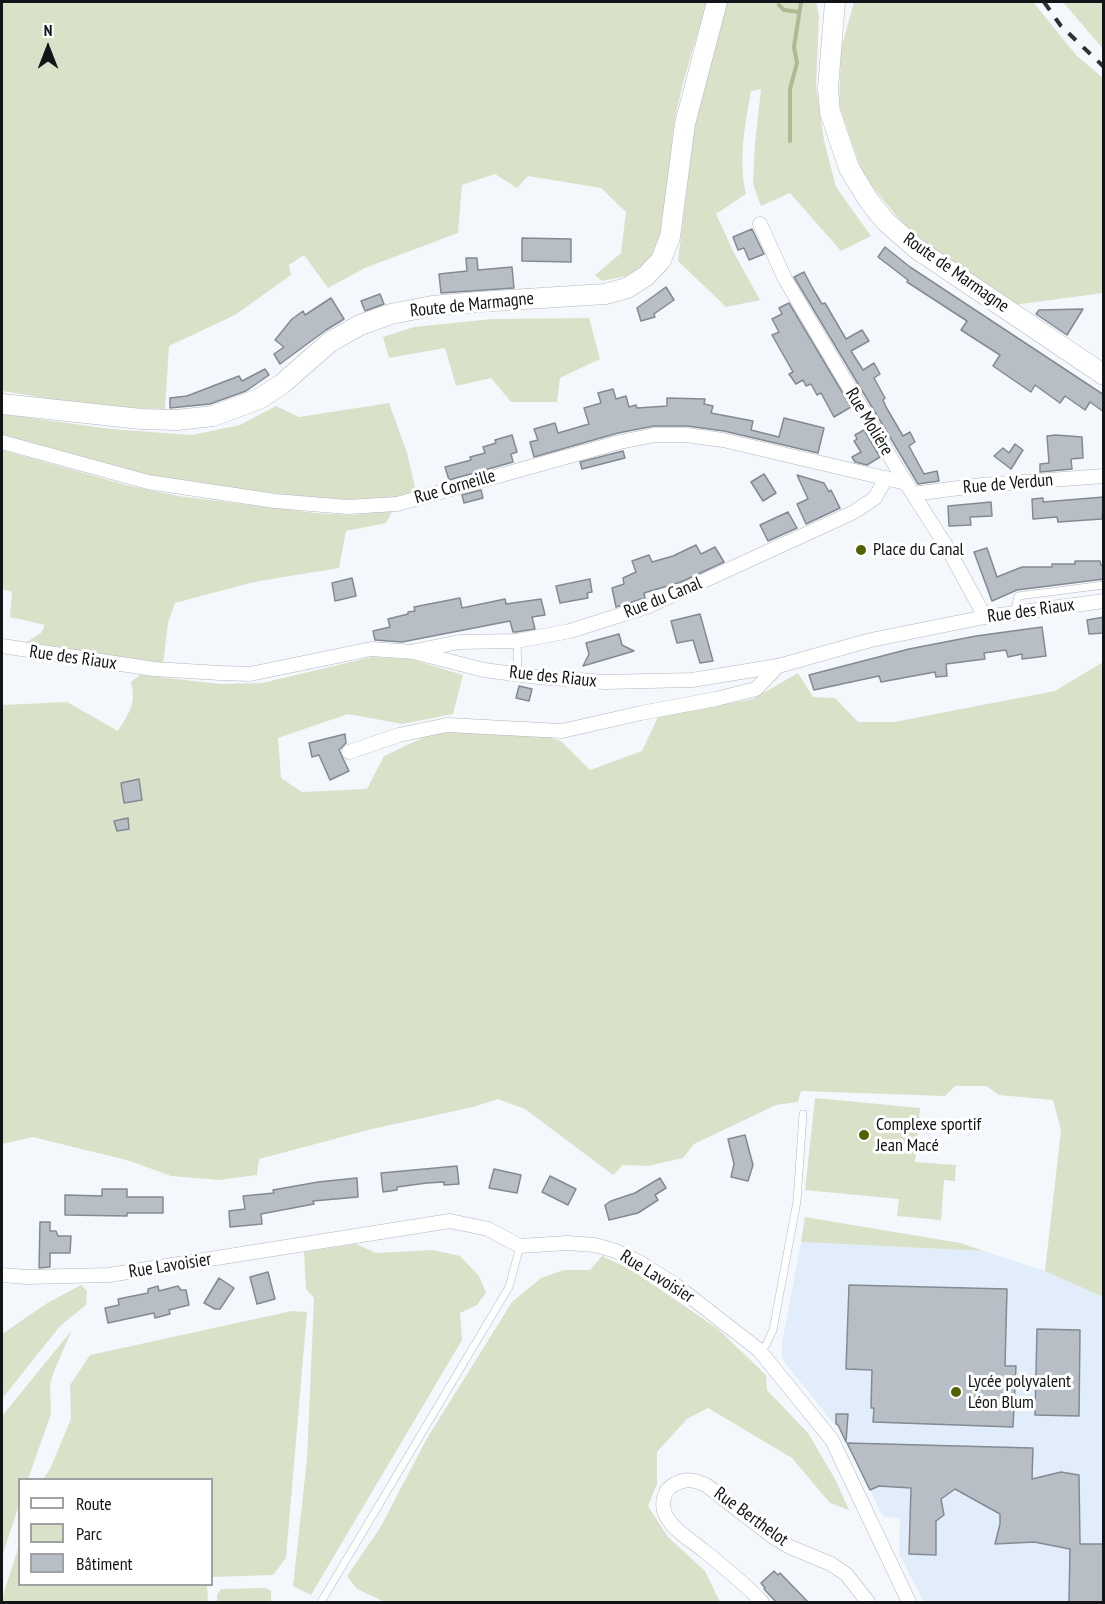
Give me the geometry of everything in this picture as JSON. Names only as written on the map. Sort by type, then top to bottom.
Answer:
[{"type":"street","name":"Route de Marmagne","points":[[2,404],[141,419],[177,420],[213,416],[259,399],[282,384],[330,342],[360,325],[391,314],[432,306],[605,294],[627,288],[646,276],[661,260],[670,237],[685,124],[717,2]]},
{"type":"street","name":"Route de Marmagne","points":[[835,2],[828,80],[830,112],[849,168],[868,201],[885,221],[917,249],[1104,375]]},
{"type":"street","name":"Rue Molière","points":[[760,224],[785,279],[948,549],[985,617]]},
{"type":"street","name":"Rue Corneille","points":[[2,442],[148,482],[275,501],[348,507],[397,504],[620,442],[654,435],[686,435],[723,440],[886,478],[910,488]]},
{"type":"street","name":"Rue de Verdun","points":[[910,488],[1104,476]]},
{"type":"street","name":"Rue du Canal","points":[[413,652],[459,642],[517,641],[570,631],[649,606],[854,512],[875,498],[886,478]]},
{"type":"street","name":"Rue des Riaux","points":[[2,646],[154,669],[250,674],[371,649],[413,652],[484,670],[518,674],[605,682],[692,680],[778,666],[871,640],[985,617],[1104,601]]},
{"type":"street","points":[[349,752],[399,735],[447,725],[562,731],[716,699],[756,688],[778,666]]},
{"type":"street","name":"Rue Lavoisier","points":[[2,1275],[27,1277],[109,1275],[450,1221],[488,1229],[520,1246],[567,1243],[595,1245],[616,1251],[639,1262],[674,1284],[759,1350],[832,1440],[909,1602]]},
{"type":"street","name":"Rue Berthelot","points":[[762,1602],[733,1574],[676,1529],[667,1519],[663,1507],[664,1495],[670,1487],[682,1480],[697,1481],[706,1485],[773,1537],[790,1547],[831,1564],[846,1574],[868,1602]]},
{"type":"lane","points":[[1014,614],[1018,596],[1104,585]]},
{"type":"lane","points":[[517,641],[518,674]]},
{"type":"lane","points":[[759,1350],[766,1345],[773,1330],[778,1306],[797,1201],[803,1114]]},
{"type":"lane","points":[[321,1602],[509,1287],[520,1246]]},
{"type":"shaded area","name":"Lycée polyvalent Léon Blum","points":[[801,1242],[984,1251],[1045,1271],[1103,1297],[1103,1602],[924,1602],[899,1554],[900,1518],[883,1517],[847,1443],[847,1425],[834,1424],[782,1359],[782,1343]]},
{"type":"green space","points":[[2,2],[708,2],[677,109],[661,233],[648,263],[639,271],[602,281],[595,275],[621,253],[626,212],[601,188],[528,176],[517,188],[495,174],[462,185],[458,233],[365,268],[328,288],[304,255],[289,265],[291,275],[235,315],[169,346],[165,409],[144,409],[63,401],[2,391]]},
{"type":"green space","points":[[727,2],[816,2],[819,16],[816,86],[824,140],[836,187],[871,236],[841,251],[790,193],[761,206],[753,184],[761,89],[751,91],[742,155],[746,194],[716,214],[760,300],[726,307],[678,261],[694,128]]},
{"type":"green space","points":[[854,2],[1033,2],[1077,56],[1103,78],[1103,293],[1014,305],[920,239],[898,218],[863,175],[839,105],[841,49]]},
{"type":"green space","points":[[1063,2],[1103,2],[1103,49]]},
{"type":"green space","points":[[589,318],[600,359],[560,378],[557,402],[511,402],[491,378],[456,386],[445,348],[389,358],[383,337],[414,327],[492,319]]},
{"type":"green space","points":[[389,403],[407,453],[416,491],[397,499],[320,499],[147,478],[2,437],[2,414],[111,429],[192,435],[240,425],[276,406],[299,417]]},
{"type":"green space","points":[[2,450],[126,485],[178,496],[316,513],[353,515],[393,510],[386,523],[346,531],[339,568],[254,582],[175,603],[168,623],[163,665],[25,643],[41,633],[45,625],[10,617],[12,592],[2,589]]},
{"type":"green space","points":[[372,657],[410,659],[463,675],[453,714],[402,724],[348,714],[278,738],[281,778],[302,792],[367,789],[384,756],[444,728],[537,733],[561,741],[590,770],[642,751],[658,717],[753,699],[798,673],[813,697],[835,698],[858,722],[894,722],[1055,691],[1103,662],[1103,1297],[1045,1271],[1061,1130],[1053,1100],[999,1095],[986,1086],[955,1086],[945,1096],[801,1091],[798,1102],[776,1105],[694,1144],[683,1158],[648,1166],[623,1165],[613,1175],[525,1109],[498,1099],[259,1159],[257,1175],[219,1180],[171,1176],[130,1161],[33,1137],[2,1144],[2,705],[67,702],[118,731],[131,708],[133,697],[131,682],[140,675],[221,684],[262,683]]},
{"type":"green space","name":"Complexe sportif Jean Macé","points":[[815,1098],[920,1108],[915,1162],[956,1165],[955,1181],[944,1180],[941,1220],[897,1216],[899,1199],[805,1190]]},
{"type":"green space","points":[[805,1217],[960,1243],[984,1251],[801,1242]]},
{"type":"green space","points":[[356,1244],[376,1253],[433,1250],[460,1256],[479,1276],[486,1293],[477,1305],[460,1313],[462,1340],[311,1595],[293,1586],[307,1459],[314,1298],[306,1289],[304,1252]]},
{"type":"green space","points":[[602,1256],[632,1270],[718,1329],[766,1375],[767,1390],[808,1433],[835,1479],[849,1510],[830,1503],[792,1458],[708,1408],[687,1419],[657,1452],[657,1484],[648,1506],[668,1537],[705,1571],[720,1602],[385,1602],[357,1589],[347,1576],[380,1528],[426,1440],[512,1302],[541,1278],[564,1270],[590,1270]]},
{"type":"green space","points":[[81,1285],[87,1291],[86,1305],[60,1326],[2,1399],[2,1334],[49,1302]]},
{"type":"green space","points":[[292,1311],[307,1312],[286,1558],[273,1575],[213,1577],[213,1478],[44,1478],[50,1469],[71,1419],[70,1385],[90,1355]]},
{"type":"green space","points":[[72,1330],[54,1371],[50,1385],[51,1414],[28,1478],[18,1478],[18,1508],[2,1557],[2,1416]]},
{"type":"green space","points":[[18,1549],[18,1586],[207,1586],[208,1602],[2,1602]]},
{"type":"green space","points":[[266,1588],[271,1591],[271,1602],[217,1602],[217,1595],[221,1589]]},
{"type":"building","points":[[752,229],[764,254],[749,260],[744,248],[738,250],[733,237]]},
{"type":"building","points":[[522,238],[571,239],[571,262],[522,261]]},
{"type":"building","points":[[885,247],[910,267],[1104,395],[1104,412],[1090,402],[1085,410],[1065,396],[1060,403],[1035,385],[1031,392],[993,366],[1000,355],[961,330],[967,321],[907,282],[908,280],[878,257]]},
{"type":"building","points":[[466,258],[477,258],[478,270],[512,267],[514,288],[441,293],[439,274],[467,271]]},
{"type":"building","points":[[804,272],[846,339],[862,330],[869,341],[851,351],[863,370],[874,363],[880,374],[874,378],[885,398],[883,400],[886,407],[903,436],[910,432],[915,442],[909,446],[924,474],[937,471],[939,481],[918,484],[794,277]]},
{"type":"building","points":[[666,287],[674,300],[654,314],[655,317],[641,321],[637,308]]},
{"type":"building","points":[[380,294],[384,304],[365,311],[361,301]]},
{"type":"building","points":[[331,298],[344,319],[280,364],[274,354],[284,347],[275,340],[292,319],[303,311],[305,315]]},
{"type":"building","points":[[789,303],[851,407],[834,417],[821,393],[817,395],[811,384],[806,386],[803,380],[796,384],[789,374],[793,372],[772,335],[779,332],[772,319],[782,314],[779,308]]},
{"type":"building","points":[[1083,309],[1067,335],[1036,314],[1039,310]]},
{"type":"building","points":[[265,369],[269,375],[246,391],[210,404],[170,408],[170,398],[187,396],[239,376],[242,381]]},
{"type":"building","points":[[613,389],[616,399],[626,396],[629,407],[636,405],[637,408],[667,406],[667,398],[705,399],[704,404],[713,406],[711,413],[753,421],[751,430],[779,437],[784,418],[824,428],[818,453],[724,431],[687,426],[654,426],[618,433],[534,457],[530,442],[538,440],[534,429],[555,423],[558,433],[589,424],[584,408],[601,403],[598,393]]},
{"type":"building","points":[[864,430],[880,457],[867,465],[855,462],[852,457],[861,452],[854,441],[857,439],[855,435]]},
{"type":"building","points":[[512,435],[517,452],[511,454],[513,462],[449,480],[445,467],[471,460],[470,457],[485,453],[483,447],[496,443],[495,440]]},
{"type":"building","points":[[1047,436],[1082,437],[1083,458],[1071,459],[1072,469],[1040,472],[1040,464],[1049,463]]},
{"type":"building","points":[[1015,444],[1023,450],[1011,469],[994,456],[1003,448],[1009,453]]},
{"type":"building","points":[[623,451],[625,458],[582,469],[580,462]]},
{"type":"building","points":[[764,474],[776,493],[763,501],[751,482]]},
{"type":"building","points":[[797,475],[824,483],[829,492],[831,490],[840,508],[806,524],[797,504],[808,499]]},
{"type":"building","points":[[481,490],[483,498],[464,503],[462,495]]},
{"type":"building","points":[[1104,497],[1102,519],[1058,522],[1057,517],[1033,519],[1032,499],[1043,498],[1043,502]]},
{"type":"building","points":[[991,502],[992,516],[970,517],[971,525],[949,526],[948,506]]},
{"type":"building","points":[[788,512],[797,528],[768,541],[760,525]]},
{"type":"building","points":[[696,545],[701,554],[715,547],[724,562],[681,582],[644,593],[645,598],[616,607],[612,588],[624,584],[623,578],[636,572],[632,561],[649,555],[652,562],[673,556]]},
{"type":"building","points":[[987,548],[997,577],[1022,567],[1052,567],[1052,564],[1075,564],[1075,561],[1100,561],[1101,565],[1104,565],[1104,579],[1017,590],[992,601],[974,552]]},
{"type":"building","points":[[352,578],[356,596],[335,601],[332,583]]},
{"type":"building","points":[[590,579],[592,592],[587,593],[588,598],[560,603],[556,586]]},
{"type":"building","points":[[460,598],[462,608],[505,599],[506,604],[541,599],[545,615],[532,617],[535,629],[516,632],[513,632],[510,621],[402,642],[375,640],[373,631],[390,627],[388,619],[415,611],[414,607]]},
{"type":"building","points":[[700,614],[713,661],[700,663],[693,640],[677,643],[671,621]]},
{"type":"building","points":[[1104,617],[1104,633],[1089,634],[1087,620]]},
{"type":"building","points":[[1042,627],[1046,656],[1022,659],[1022,654],[1008,657],[1006,650],[984,653],[985,659],[946,664],[947,676],[936,677],[935,672],[881,682],[879,676],[814,690],[809,675],[909,649],[976,636]]},
{"type":"building","points":[[619,634],[622,645],[634,651],[583,666],[589,654],[586,643]]},
{"type":"building","points":[[519,686],[532,689],[529,701],[516,698]]},
{"type":"building","points":[[345,734],[346,743],[339,750],[349,771],[330,780],[319,755],[312,757],[309,743]]},
{"type":"building","points":[[139,779],[142,800],[124,803],[121,783]]},
{"type":"building","points":[[128,818],[129,829],[117,831],[114,821]]},
{"type":"building","points":[[745,1135],[753,1165],[748,1181],[731,1177],[734,1164],[728,1139]]},
{"type":"building","points":[[457,1166],[459,1184],[427,1183],[397,1187],[397,1190],[383,1192],[381,1173]]},
{"type":"building","points":[[494,1169],[521,1175],[517,1193],[489,1188]]},
{"type":"building","points":[[550,1176],[576,1189],[568,1205],[542,1192]]},
{"type":"building","points":[[357,1178],[358,1197],[313,1201],[314,1204],[261,1214],[262,1224],[230,1227],[229,1211],[245,1209],[243,1196],[274,1193],[273,1190],[318,1182]]},
{"type":"building","points":[[660,1178],[666,1188],[655,1195],[658,1200],[638,1213],[609,1220],[605,1205],[635,1193]]},
{"type":"building","points":[[102,1189],[127,1189],[127,1197],[163,1197],[163,1213],[127,1213],[127,1216],[65,1215],[65,1195],[102,1196]]},
{"type":"building","points":[[40,1222],[50,1222],[50,1231],[56,1231],[58,1236],[71,1236],[70,1253],[50,1253],[50,1267],[39,1268]]},
{"type":"building","points":[[268,1272],[275,1299],[257,1304],[250,1277]]},
{"type":"building","points":[[219,1278],[234,1288],[220,1309],[215,1309],[204,1303]]},
{"type":"building","points":[[849,1285],[1007,1289],[1005,1366],[1016,1366],[1013,1427],[873,1422],[872,1370],[846,1369]]},
{"type":"building","points":[[158,1286],[159,1291],[178,1286],[181,1290],[186,1290],[189,1305],[169,1310],[170,1314],[155,1318],[154,1313],[108,1323],[105,1308],[119,1305],[118,1299],[148,1293],[148,1289]]},
{"type":"building","points":[[1037,1329],[1080,1330],[1079,1416],[1035,1415]]},
{"type":"building","points":[[836,1414],[848,1414],[846,1442],[836,1424]]},
{"type":"building","points":[[847,1443],[1033,1448],[1032,1479],[1061,1472],[1079,1475],[1080,1544],[1104,1544],[1104,1602],[1069,1602],[1070,1549],[1034,1542],[995,1544],[1000,1514],[955,1489],[941,1499],[944,1515],[936,1521],[936,1555],[909,1554],[911,1488],[879,1486],[870,1490]]},
{"type":"building","points":[[774,1571],[778,1575],[780,1573],[808,1602],[776,1602],[761,1583]]},
{"type":"waterway","points":[[790,141],[790,89],[797,63],[794,47],[801,2]]},
{"type":"waterway","points":[[779,5],[784,10],[799,12]]},
{"type":"railway","points":[[1044,2],[1061,26],[1104,67]]},
{"type":"place","name":"Place du Canal","points":[[861,550]]},
{"type":"place","name":"Complexe sportif Jean Macé","points":[[864,1135]]},
{"type":"place","name":"Lycée polyvalent Léon Blum","points":[[956,1392]]}]
